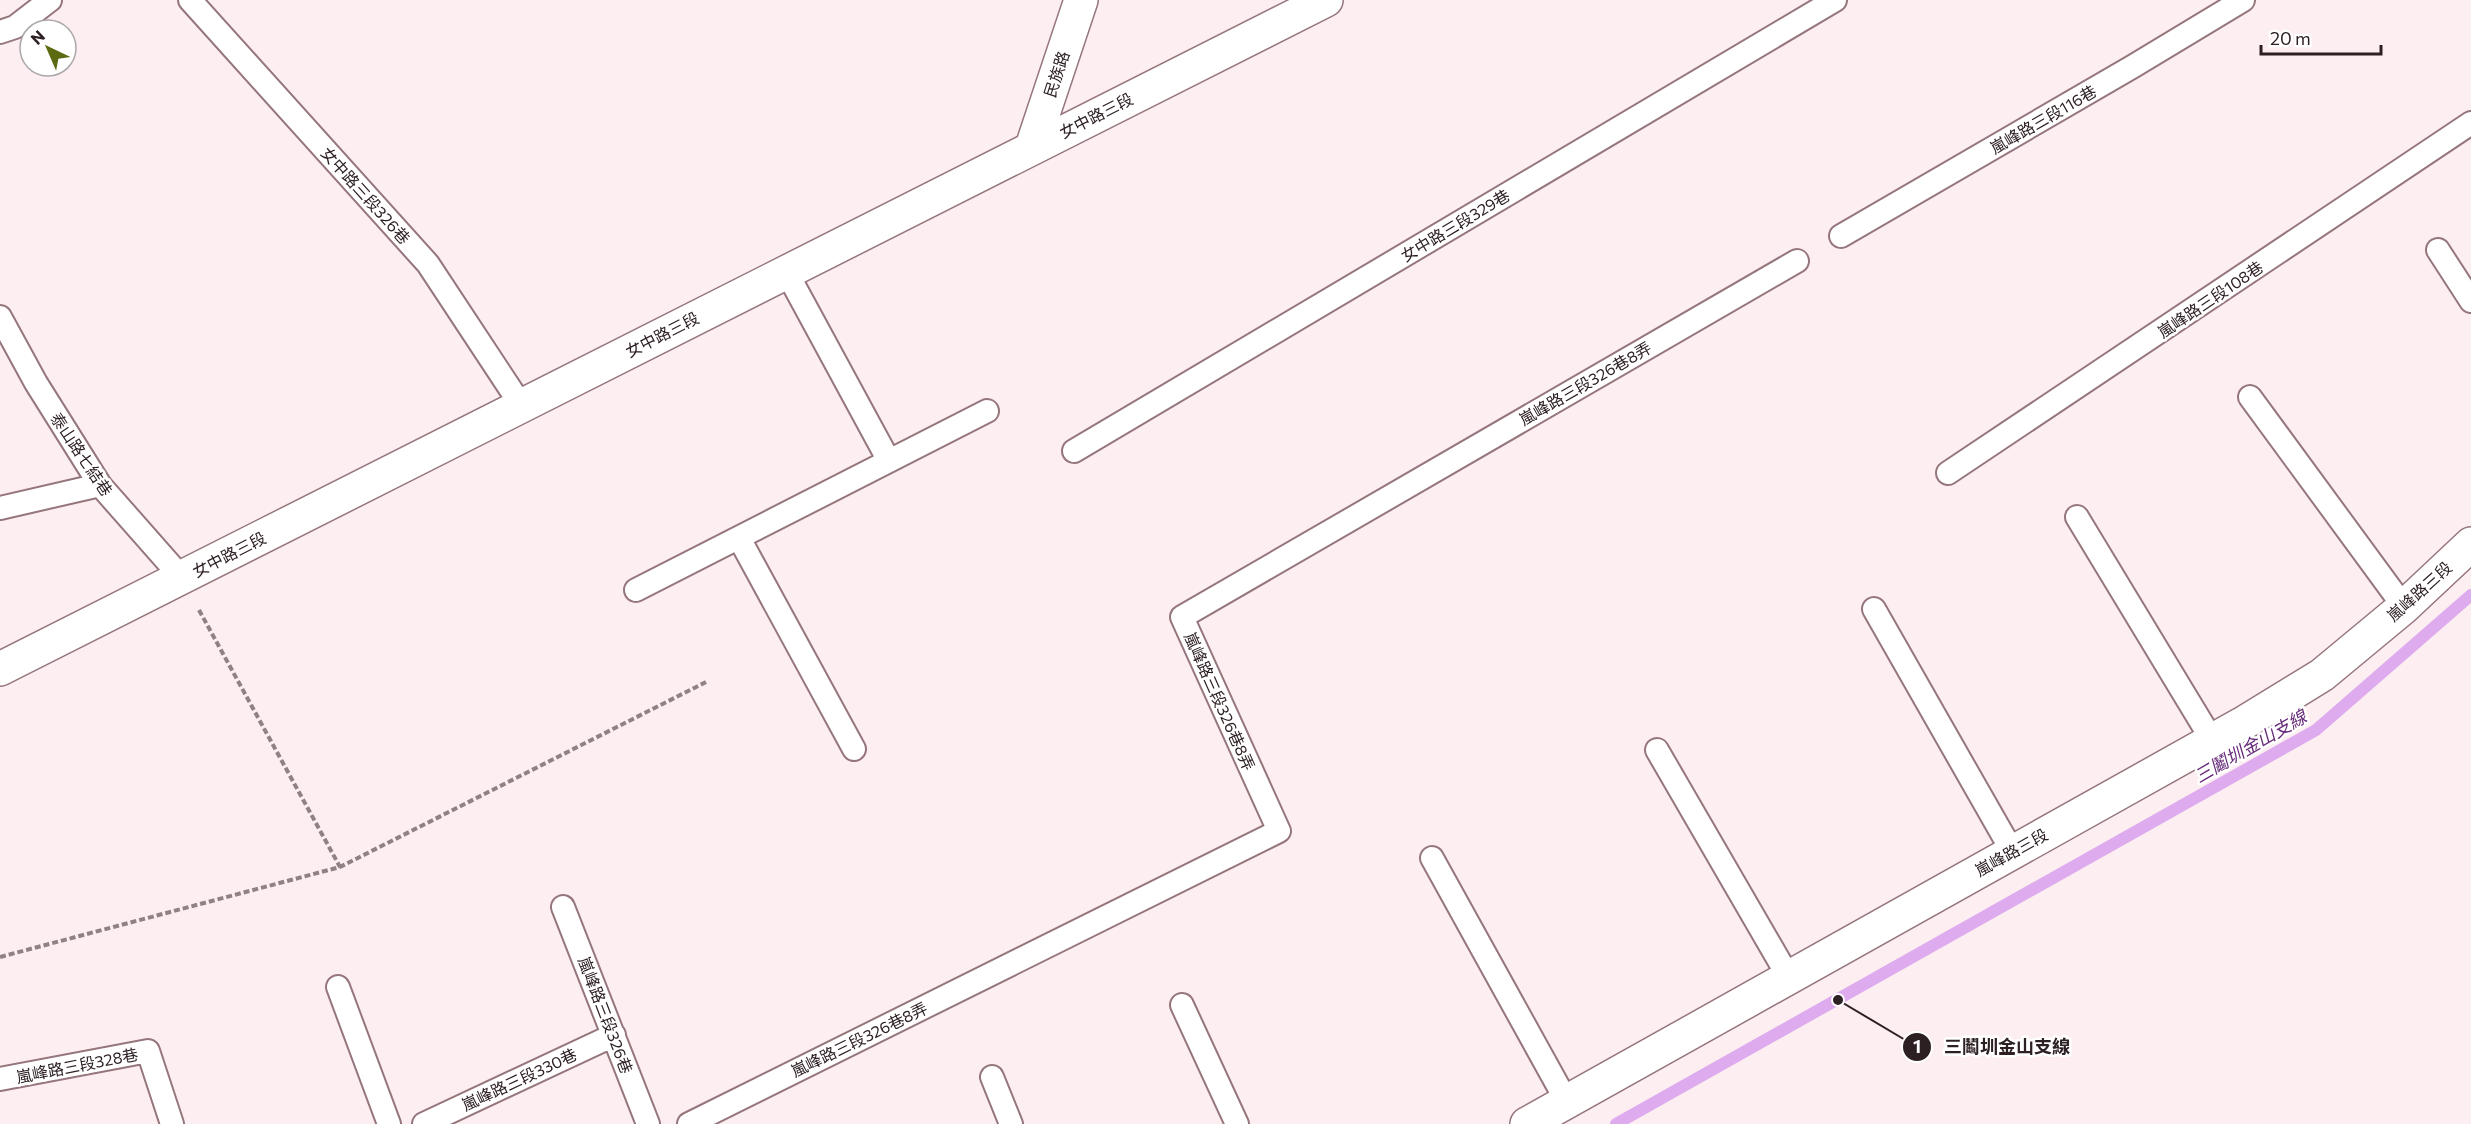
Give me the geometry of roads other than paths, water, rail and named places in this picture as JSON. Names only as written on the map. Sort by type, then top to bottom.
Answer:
[{"type":"street","name":"民族路","points":[[1032,147],[1081,0]]},
{"type":"street","name":"女中路三段","points":[[0,669],[1326,0]]},
{"type":"street","name":"嵐峰路三段","points":[[1527,1124],[2212,740],[2322,675],[2404,607],[2471,544]]},
{"type":"lane","points":[[0,32],[15,27],[50,0]]},
{"type":"lane","name":"女中路三段326巷","points":[[190,0],[428,264],[521,405]]},
{"type":"lane","name":"女中路三段329巷","points":[[1074,451],[1835,0]]},
{"type":"lane","name":"嵐峰路三段116巷","points":[[1841,236],[2243,0]]},
{"type":"lane","name":"嵐峰路三段108巷","points":[[1948,473],[2471,123]]},
{"type":"lane","points":[[2438,250],[2471,301]]},
{"type":"lane","name":"嵐峰路三段326巷8弄","points":[[688,1124],[1279,831],[1182,617],[1797,261]]},
{"type":"lane","points":[[786,271],[889,461]]},
{"type":"lane","name":"泰山路七結巷","points":[[0,317],[36,383],[100,485],[182,578]]},
{"type":"lane","points":[[2250,397],[2404,607]]},
{"type":"lane","points":[[636,590],[987,411]]},
{"type":"lane","points":[[0,508],[100,485]]},
{"type":"lane","points":[[2077,517],[2212,740]]},
{"type":"lane","points":[[739,538],[854,749]]},
{"type":"lane","points":[[1875,609],[2012,851]]},
{"type":"lane","points":[[1656,750],[1788,976]]},
{"type":"lane","points":[[1432,858],[1567,1102]]},
{"type":"lane","name":"嵐峰路三段326巷","points":[[563,907],[648,1124]]},
{"type":"lane","points":[[338,987],[389,1124]]},
{"type":"lane","points":[[1182,1005],[1236,1124]]},
{"type":"lane","name":"嵐峰路三段330巷","points":[[424,1124],[614,1035]]},
{"type":"lane","name":"嵐峰路三段328巷","points":[[0,1079],[148,1051],[172,1124]]},
{"type":"lane","points":[[992,1077],[1011,1124]]},
{"type":"waterway","name":"三鬮圳金山支線","points":[[1616,1124],[2316,730],[2471,595]]},
{"type":"place","name":"三鬮圳金山支線","points":[[1838,1000]]}]
